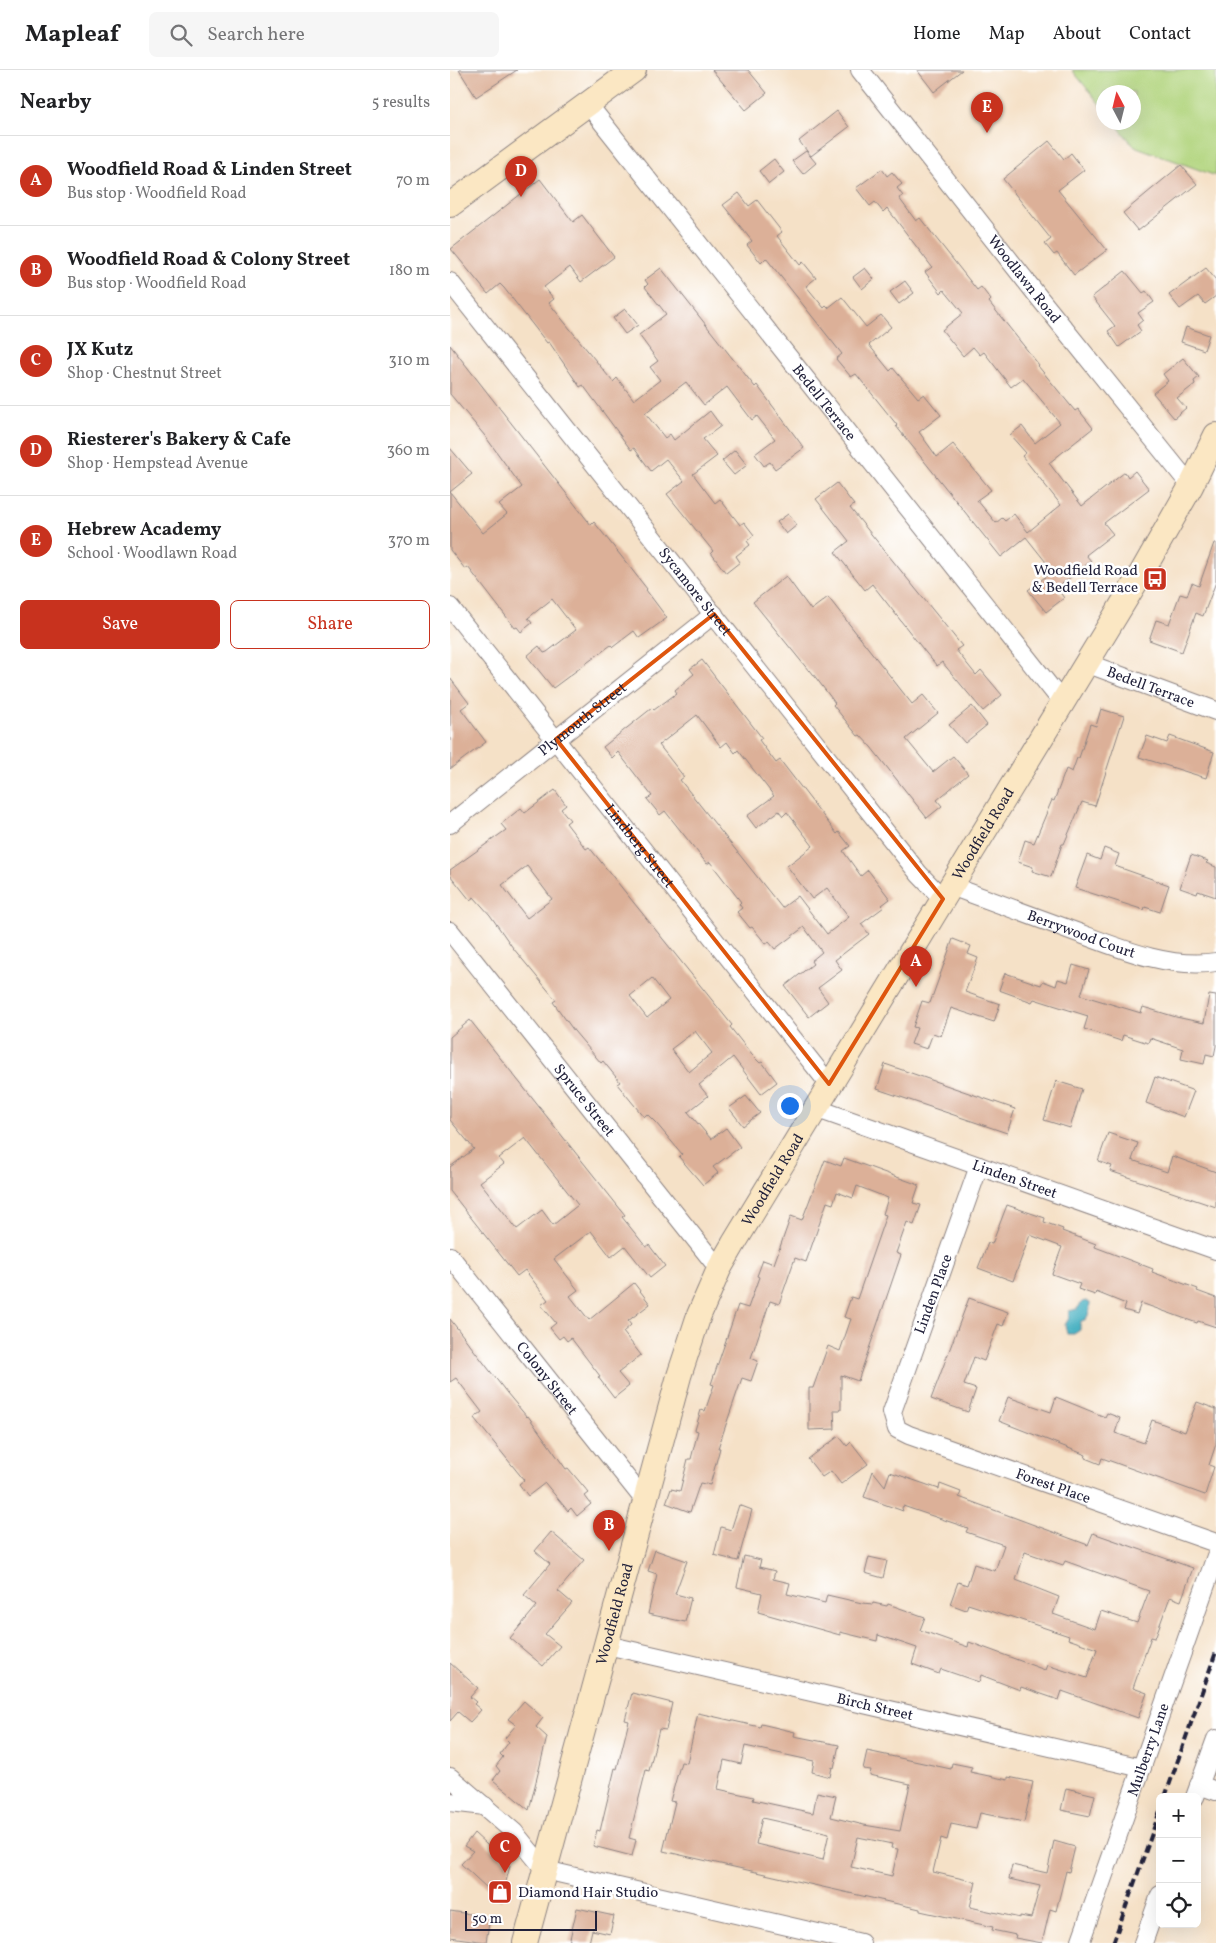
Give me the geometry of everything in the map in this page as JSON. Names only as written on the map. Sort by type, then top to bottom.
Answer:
[{"type":"main road","points":[[450,205],[634,70]]},
{"type":"main road","name":"Woodfield Road","points":[[526,1943],[679,1376],[699,1315],[719,1269],[829,1084],[1142,572],[1191,486],[1216,436]]},
{"type":"street","name":"Woodlawn Road","points":[[860,70],[1037,295],[1191,486]]},
{"type":"street","name":"Bedell Terrace","points":[[587,103],[1062,702]]},
{"type":"street","name":"Sycamore Street","points":[[450,282],[919,874],[947,893]]},
{"type":"street","name":"Lindberg Street","points":[[450,607],[829,1084]]},
{"type":"street","name":"Plymouth Street","points":[[450,824],[714,614]]},
{"type":"street","name":"Bedell Terrace","points":[[1086,663],[1121,678],[1216,711]]},
{"type":"street","name":"Berrywood Court","points":[[947,893],[1141,955],[1181,962],[1206,964],[1216,962]]},
{"type":"street","name":"Spruce Street","points":[[450,931],[719,1269]]},
{"type":"street","name":"Linden Street","points":[[815,1108],[1216,1250]]},
{"type":"street","name":"Linden Place","points":[[894,1423],[892,1412],[979,1166]]},
{"type":"street","name":"Colony Street","points":[[450,1256],[645,1501]]},
{"type":"street","name":"Forest Place","points":[[894,1423],[897,1429],[909,1435],[1216,1543]]},
{"type":"street","name":"Mulberry Lane","points":[[1080,1943],[1216,1556]]},
{"type":"street","name":"Birch Street","points":[[607,1644],[1142,1768]]},
{"type":"street","points":[[1216,1739],[1197,1791],[1216,1791]]},
{"type":"street","points":[[450,1777],[514,1832],[545,1870],[861,1943]]},
{"type":"street","points":[[450,1802],[484,1806]]},
{"type":"street","points":[[1143,1943],[1156,1906]]},
{"type":"highlighted area","points":[[714,614],[943,899],[829,1084],[556,739]]},
{"type":"green space","points":[[1072,70],[1216,70],[1216,176],[1134,146],[1121,130],[1141,130],[1141,85],[1096,85],[1096,99]]},
{"type":"water","points":[[1082,1302],[1090,1303],[1088,1316],[1080,1322],[1080,1330],[1074,1334],[1067,1334],[1065,1325],[1069,1318],[1069,1311],[1077,1309]]},
{"type":"building","points":[[459,70],[517,70],[476,97]]},
{"type":"building","points":[[712,70],[748,70],[767,93],[746,110]]},
{"type":"building","points":[[917,70],[962,70],[934,92]]},
{"type":"building","points":[[837,111],[849,127],[811,156],[799,141]]},
{"type":"building","points":[[1049,141],[1064,159],[1071,153],[1084,170],[1058,190],[1107,250],[1074,275],[1057,253],[1054,255],[1045,244],[1051,239],[1003,179]]},
{"type":"building","points":[[806,151],[816,163],[803,174],[792,161]]},
{"type":"building","points":[[774,159],[784,172],[769,184],[759,171]]},
{"type":"building","points":[[1181,165],[1197,184],[1138,231],[1123,213]]},
{"type":"building","points":[[882,169],[887,176],[892,172],[902,184],[897,188],[903,196],[899,198],[916,221],[920,218],[977,290],[981,287],[991,300],[989,302],[1038,366],[1075,411],[1078,409],[1093,428],[1049,463],[1082,506],[1125,472],[1128,477],[1135,471],[1149,489],[1104,523],[1113,534],[1086,555],[1091,561],[1057,588],[1064,598],[1046,612],[1028,590],[1053,571],[1026,537],[1001,557],[856,374],[851,377],[836,359],[842,354],[766,258],[761,263],[747,245],[752,241],[723,205],[739,193],[749,206],[757,200],[782,232],[777,236],[800,265],[803,262],[816,278],[806,286],[824,308],[826,306],[828,308],[842,297],[866,327],[881,315],[891,327],[869,345],[890,371],[893,368],[918,398],[924,394],[941,415],[919,432],[937,457],[953,444],[991,490],[977,500],[996,523],[1002,518],[1005,521],[1014,514],[1028,532],[1061,505],[1022,456],[1026,453],[1010,435],[1022,426],[1035,443],[1060,423],[1023,378],[1011,387],[984,352],[980,355],[973,347],[963,356],[942,330],[963,313],[944,290],[941,293],[925,272],[932,267],[887,208],[883,212],[875,202],[870,206],[856,188]]},
{"type":"building","points":[[540,179],[573,222],[582,215],[614,257],[581,282],[570,267],[544,287],[554,299],[549,303],[613,382],[617,378],[634,400],[660,380],[650,367],[658,361],[639,335],[666,314],[645,287],[648,284],[645,280],[661,268],[755,387],[757,385],[804,448],[775,469],[770,462],[764,466],[755,454],[775,439],[757,416],[752,420],[727,387],[704,405],[686,382],[645,413],[665,438],[670,434],[674,440],[710,411],[721,426],[703,439],[717,456],[693,474],[715,503],[720,499],[740,525],[744,522],[754,535],[747,541],[750,545],[736,556],[740,562],[726,573],[711,553],[713,551],[667,494],[684,481],[666,459],[651,471],[634,448],[631,450],[583,385],[580,387],[549,342],[547,343],[504,288],[500,284],[488,294],[451,249]]},
{"type":"building","points":[[865,268],[874,279],[862,289],[853,277]]},
{"type":"building","points":[[1206,268],[1216,280],[1216,296],[1205,304],[1198,296],[1180,309],[1169,295]]},
{"type":"building","points":[[1125,271],[1143,293],[1146,291],[1154,302],[1138,313],[1143,320],[1137,325],[1141,331],[1119,347],[1108,331],[1115,326],[1092,297]]},
{"type":"building","points":[[905,281],[914,293],[899,304],[890,292]]},
{"type":"building","points":[[625,309],[638,325],[625,334],[613,318]]},
{"type":"building","points":[[1186,327],[1209,335],[1204,350],[1181,342]]},
{"type":"building","points":[[450,345],[591,525],[594,522],[629,566],[667,618],[639,638],[634,631],[613,647],[611,645],[553,688],[527,656],[539,646],[544,653],[547,652],[576,630],[552,599],[528,618],[532,623],[521,632],[517,627],[515,628],[468,567],[465,569],[450,550],[450,492],[483,533],[507,514],[499,505],[522,487],[485,436],[450,394]]},
{"type":"building","points":[[1183,358],[1199,377],[1194,381],[1195,384],[1177,398],[1186,408],[1174,418],[1153,393],[1168,381],[1163,374]]},
{"type":"building","points":[[450,448],[472,474],[450,492]]},
{"type":"building","points":[[735,450],[747,465],[734,475],[722,461]]},
{"type":"building","points":[[837,483],[854,505],[850,508],[962,646],[956,650],[976,675],[981,670],[1002,695],[983,711],[942,662],[937,666],[872,584],[865,590],[835,552],[849,541],[816,499]]},
{"type":"building","points":[[788,514],[797,525],[786,534],[777,522]]},
{"type":"building","points":[[1214,543],[1216,543],[1216,582],[1203,616],[1196,613],[1182,652],[1149,640],[1156,620],[1169,624],[1180,594],[1187,596],[1192,583],[1199,586]]},
{"type":"building","points":[[786,576],[811,610],[828,597],[912,704],[923,695],[938,713],[906,739],[933,772],[953,756],[968,774],[937,800],[942,806],[927,818],[871,747],[860,735],[858,736],[833,705],[835,703],[810,670],[753,602]]},
{"type":"building","points":[[702,660],[762,738],[759,740],[776,763],[780,760],[837,834],[839,832],[850,846],[843,851],[861,876],[868,870],[890,899],[882,905],[884,907],[861,924],[869,934],[835,960],[842,970],[818,988],[828,1002],[809,1017],[785,986],[813,964],[811,961],[822,952],[804,927],[775,949],[769,942],[766,944],[737,912],[742,908],[739,904],[741,902],[710,862],[707,864],[665,811],[660,815],[647,799],[652,796],[618,752],[612,758],[603,747],[652,708],[654,710],[677,693],[675,690],[694,674],[690,669]],"holes":[[[697,715],[721,747],[727,742],[735,753],[738,750],[774,796],[747,816],[756,828],[779,811],[783,816],[787,812],[813,846],[787,866],[812,899],[827,888],[849,917],[827,934],[798,896],[782,908],[680,780],[684,777],[659,745]]]},
{"type":"building","points":[[450,678],[469,703],[461,709],[486,742],[450,769]]},
{"type":"building","points":[[972,706],[987,725],[965,743],[949,725]]},
{"type":"building","points":[[1101,709],[1124,716],[1095,806],[1082,802],[1064,844],[1062,844],[1051,877],[1032,871],[1033,867],[1018,862],[1025,840],[1034,843],[1052,800],[1054,801],[1066,769],[1072,772],[1077,758],[1079,758],[1090,724],[1096,726]]},
{"type":"building","points":[[1147,736],[1167,743],[1170,736],[1214,752],[1206,778],[1139,757]]},
{"type":"building","points":[[555,790],[566,805],[561,809],[570,820],[566,823],[586,849],[589,847],[732,1025],[730,1027],[752,1055],[760,1063],[762,1062],[777,1082],[761,1094],[733,1057],[699,1085],[708,1096],[688,1112],[711,1139],[726,1128],[740,1147],[713,1167],[718,1173],[703,1185],[679,1157],[682,1154],[647,1114],[644,1117],[617,1084],[620,1082],[603,1061],[601,1063],[574,1031],[553,1002],[556,1000],[513,948],[490,915],[474,897],[470,900],[450,875],[450,870],[506,830],[501,824],[521,808],[525,813]],"holes":[[[527,866],[552,899],[527,918],[502,885]],[[652,978],[669,1000],[647,1018],[630,996]],[[695,1031],[712,1053],[689,1072],[671,1049]]]},
{"type":"building","points":[[1104,848],[1119,854],[1115,866],[1169,885],[1160,912],[1145,907],[1144,910],[1075,888],[1087,855],[1100,860]]},
{"type":"building","points":[[1191,855],[1208,861],[1206,863],[1216,867],[1216,897],[1198,891],[1197,894],[1180,888]]},
{"type":"building","points":[[953,939],[971,946],[968,954],[978,958],[965,992],[1000,1004],[994,1022],[951,1008],[941,1036],[933,1033],[927,1049],[911,1044],[917,1028],[913,1027],[922,1001],[930,1003]]},
{"type":"building","points":[[1073,965],[1089,970],[1081,995],[1141,1013],[1143,1007],[1204,1023],[1209,995],[1216,996],[1216,1046],[1214,1056],[1206,1054],[1204,1064],[1181,1059],[1183,1049],[1150,1038],[1148,1043],[1123,1035],[1121,1041],[1084,1029],[1088,1016],[1034,999],[1032,1002],[999,990],[1005,973],[1041,985],[1043,981],[1056,986],[1058,979],[1068,982]]},
{"type":"building","points":[[470,1020],[625,1215],[622,1217],[646,1247],[649,1245],[665,1266],[650,1278],[625,1246],[611,1257],[591,1231],[554,1259],[578,1290],[570,1296],[589,1320],[634,1283],[650,1304],[628,1321],[631,1325],[623,1332],[641,1355],[618,1373],[629,1386],[614,1398],[571,1338],[567,1341],[563,1336],[559,1339],[550,1328],[556,1323],[541,1305],[548,1300],[525,1270],[517,1276],[450,1191],[450,1167],[474,1149],[450,1120],[450,1037]],"holes":[[[525,1138],[578,1205],[553,1225],[542,1210],[517,1229],[480,1182],[504,1164],[499,1158]]]},
{"type":"building","points":[[885,1064],[1015,1109],[1007,1133],[877,1089]]},
{"type":"building","points":[[1155,1077],[1194,1091],[1184,1117],[1146,1103]]},
{"type":"building","points":[[1056,1081],[1082,1089],[1070,1128],[1044,1120]]},
{"type":"building","points":[[746,1096],[760,1113],[743,1126],[729,1108]]},
{"type":"building","points":[[1108,1133],[1138,1143],[1132,1160],[1167,1172],[1172,1156],[1216,1172],[1216,1207],[1110,1171],[1112,1166],[1098,1161]]},
{"type":"building","points":[[844,1158],[919,1185],[913,1203],[921,1205],[914,1225],[907,1222],[896,1253],[901,1255],[858,1381],[841,1375],[841,1410],[834,1410],[835,1429],[809,1430],[809,1388],[813,1388],[828,1346],[840,1351],[851,1319],[844,1317],[851,1297],[857,1299],[886,1215],[883,1214],[888,1198],[857,1186],[853,1198],[837,1192],[833,1204],[827,1202],[806,1262],[795,1258],[779,1304],[770,1301],[751,1358],[758,1361],[751,1381],[742,1378],[718,1448],[720,1448],[710,1485],[700,1483],[690,1512],[666,1503],[671,1489],[680,1491],[688,1459],[691,1459],[698,1431],[695,1430],[701,1410],[705,1411],[714,1385],[711,1384],[738,1305],[748,1308],[763,1260],[774,1264],[791,1216],[802,1220],[825,1160],[841,1166]]},
{"type":"building","points":[[1007,1205],[1045,1218],[1044,1222],[1096,1244],[1095,1247],[1153,1269],[1152,1272],[1198,1289],[1197,1291],[1216,1298],[1216,1327],[1198,1321],[1197,1323],[1141,1303],[1137,1314],[1124,1310],[1126,1304],[1096,1292],[1095,1295],[1078,1289],[1080,1284],[1052,1274],[1062,1247],[1030,1235],[1013,1281],[978,1268],[988,1243],[992,1244]]},
{"type":"building","points":[[969,1298],[1008,1312],[1003,1326],[998,1324],[984,1361],[974,1357],[964,1385],[976,1389],[968,1412],[931,1399]]},
{"type":"building","points":[[450,1319],[507,1393],[528,1416],[566,1469],[568,1468],[589,1493],[585,1496],[591,1504],[577,1516],[571,1508],[568,1511],[545,1483],[528,1496],[519,1484],[524,1480],[474,1418],[482,1412],[456,1378],[450,1382]]},
{"type":"building","points":[[1008,1397],[1051,1412],[1056,1397],[1105,1417],[1107,1413],[1120,1418],[1115,1433],[1144,1443],[1152,1420],[1185,1432],[1197,1402],[1216,1409],[1216,1444],[1209,1465],[1214,1467],[1205,1495],[1102,1458],[1100,1464],[1085,1458],[1086,1455],[999,1421]]},
{"type":"building","points":[[839,1436],[847,1446],[851,1442],[868,1464],[841,1484],[831,1471],[822,1477],[808,1459]]},
{"type":"building","points":[[873,1471],[885,1486],[890,1472],[939,1489],[940,1484],[961,1492],[959,1497],[1088,1545],[1093,1533],[1193,1568],[1181,1601],[1170,1597],[1155,1638],[1151,1637],[1133,1688],[1147,1693],[1138,1718],[1062,1691],[1059,1700],[1021,1687],[1020,1690],[981,1675],[979,1682],[941,1669],[939,1674],[912,1664],[917,1648],[878,1635],[877,1641],[840,1632],[840,1635],[758,1612],[762,1593],[737,1587],[744,1556],[761,1560],[759,1567],[775,1571],[773,1579],[790,1583],[787,1594],[825,1603],[827,1595],[862,1603],[887,1606],[888,1604],[925,1617],[920,1630],[968,1647],[969,1642],[1045,1670],[1047,1665],[1087,1678],[1097,1649],[1068,1639],[1069,1636],[1009,1616],[968,1604],[966,1610],[950,1604],[958,1582],[967,1585],[974,1564],[995,1571],[1004,1545],[966,1532],[968,1528],[903,1506],[903,1511],[864,1497]],"holes":[[[1025,1552],[1063,1565],[1065,1561],[1149,1591],[1137,1623],[1101,1611],[1095,1629],[1053,1614],[1059,1597],[1016,1580]]]},
{"type":"building","points":[[739,1505],[752,1510],[738,1561],[714,1555],[721,1527],[731,1530]]},
{"type":"building","points":[[551,1532],[584,1560],[558,1591],[572,1603],[545,1634],[560,1646],[543,1666],[510,1638],[537,1606],[524,1595],[550,1564],[535,1551]]},
{"type":"building","points":[[655,1550],[687,1561],[675,1594],[691,1598],[685,1622],[648,1614],[657,1574],[648,1571]]},
{"type":"building","points":[[869,1557],[887,1561],[883,1578],[865,1573]]},
{"type":"building","points":[[450,1663],[478,1688],[470,1697],[481,1710],[470,1722],[458,1712],[450,1721]]},
{"type":"building","points":[[632,1693],[672,1703],[666,1730],[659,1729],[649,1771],[646,1770],[629,1838],[636,1840],[632,1856],[593,1846],[597,1830],[600,1831],[615,1768],[617,1769],[629,1721],[625,1720]]},
{"type":"building","points":[[524,1701],[543,1718],[536,1727],[547,1737],[529,1810],[493,1780],[500,1771],[496,1766],[503,1757],[500,1754],[509,1742],[505,1738],[516,1725],[508,1719]]},
{"type":"building","points":[[698,1713],[760,1727],[761,1724],[795,1732],[794,1736],[839,1745],[830,1777],[812,1772],[814,1761],[745,1746],[741,1764],[724,1760],[718,1789],[754,1797],[753,1800],[813,1813],[817,1792],[836,1796],[831,1817],[900,1831],[910,1784],[870,1775],[871,1770],[863,1769],[867,1751],[951,1769],[952,1763],[972,1767],[970,1772],[1008,1780],[1008,1777],[1033,1782],[1024,1822],[980,1813],[976,1829],[951,1824],[947,1840],[941,1838],[933,1872],[976,1882],[970,1907],[1020,1918],[1020,1916],[1031,1918],[1040,1886],[1009,1879],[1012,1865],[1047,1873],[1054,1841],[1075,1847],[1069,1872],[1066,1871],[1056,1911],[1050,1909],[1042,1943],[1015,1938],[1016,1935],[992,1930],[993,1927],[920,1911],[920,1909],[663,1851],[675,1802],[670,1801],[681,1762],[687,1763]],"holes":[[[762,1818],[829,1833],[823,1860],[756,1844]],[[858,1837],[892,1844],[891,1848],[898,1849],[892,1876],[851,1867]]]},
{"type":"building","points":[[1066,1788],[1095,1795],[1090,1816],[1061,1810]]},
{"type":"building","points":[[474,1833],[510,1866],[501,1901],[461,1864],[473,1851],[464,1846]]},
{"type":"building","points":[[577,1908],[614,1916],[610,1934],[592,1930],[589,1943],[569,1943]]},
{"type":"building","points":[[450,1911],[490,1917],[486,1942],[450,1937]]},
{"type":"railway","points":[[1166,1793],[1216,1652]]},
{"type":"railway","points":[[1113,1943],[1156,1822]]},
{"type":"place","name":"Hebrew Academy","points":[[987,133]]},
{"type":"place","name":"Riesterer's Bakery & Cafe","points":[[521,197]]},
{"type":"place","name":"Woodfield Road & Bedell Terrace","points":[[1155,579]]},
{"type":"place","name":"Woodfield Road & Linden Street","points":[[916,987]]},
{"type":"place","name":"Woodfield Road & Colony Street","points":[[609,1551]]},
{"type":"place","name":"JX Kutz","points":[[505,1873]]},
{"type":"place","name":"Diamond Hair Studio","points":[[500,1892]]}]
